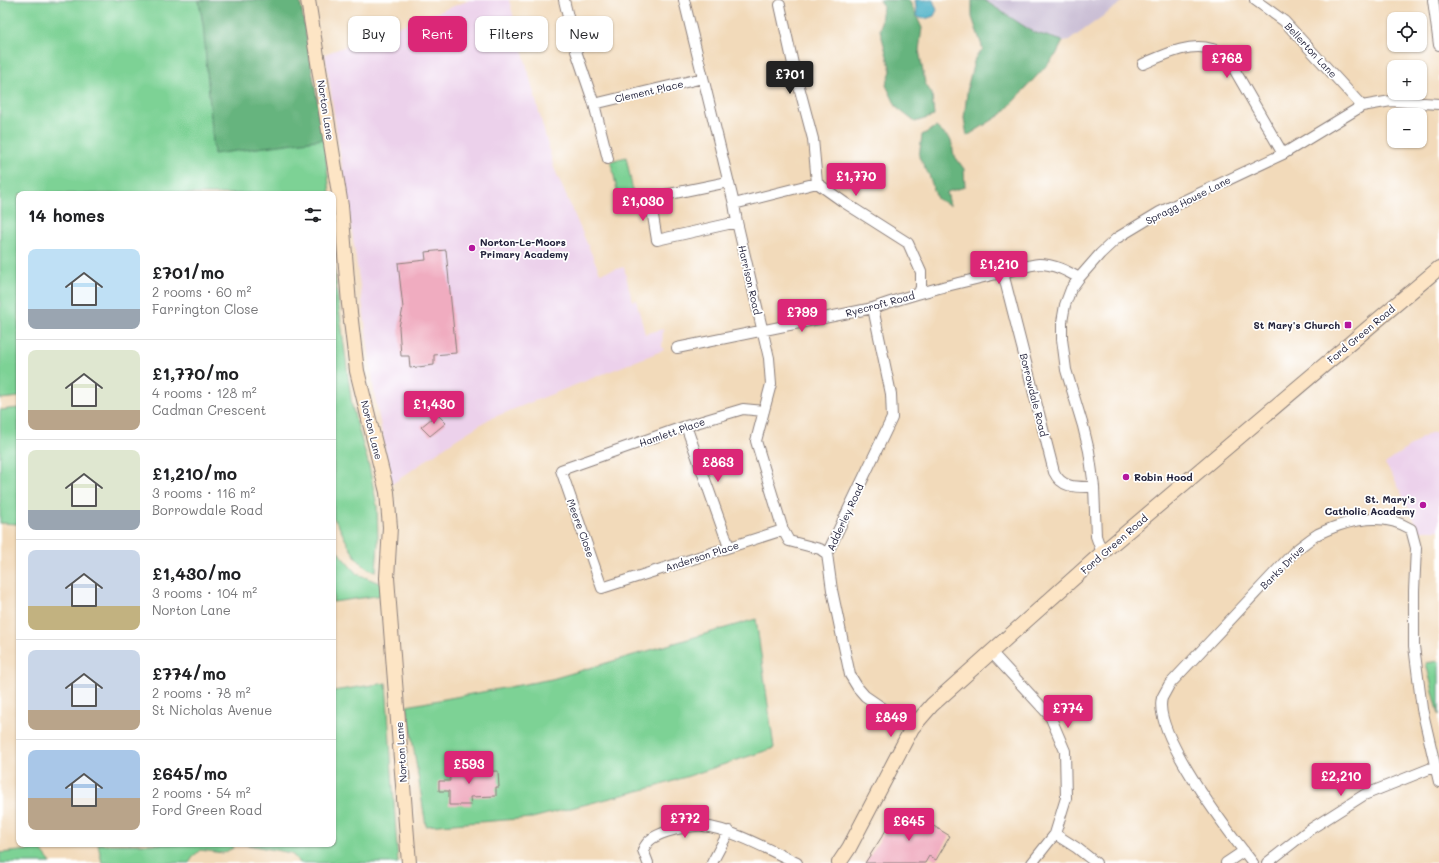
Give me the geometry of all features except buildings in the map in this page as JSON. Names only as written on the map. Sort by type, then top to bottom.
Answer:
[{"type":"street","name":"Norton Lane","points":[[308,0],[341,206],[356,371],[387,492],[390,527],[387,578],[409,863]]},
{"type":"street","points":[[564,0],[576,51],[594,104],[608,160]]},
{"type":"street","name":"Harrison Road","points":[[684,0],[734,204],[769,358],[770,384],[756,441],[783,530],[789,541],[820,549],[828,554]]},
{"type":"street","name":"Bellerton Lane","points":[[1255,0],[1284,21],[1362,106]]},
{"type":"street","points":[[1433,0],[1439,45]]},
{"type":"street","points":[[780,5],[792,64],[813,139],[817,183],[845,204],[908,243],[921,272],[921,287],[919,293]]},
{"type":"street","points":[[1143,64],[1169,53],[1193,47],[1210,48],[1226,55],[1282,154]]},
{"type":"street","name":"Clement Place","points":[[594,104],[703,78]]},
{"type":"street","name":"Spragg House Lane","points":[[1102,553],[1096,536],[1094,487],[1089,451],[1084,426],[1066,370],[1062,339],[1062,322],[1065,304],[1071,289],[1079,278],[1100,254],[1123,234],[1160,212],[1282,154],[1362,106],[1392,102],[1439,103]]},
{"type":"street","points":[[728,182],[650,198],[657,240],[737,222]]},
{"type":"street","points":[[734,204],[817,183]]},
{"type":"street","name":"Ryecroft Road","points":[[677,348],[874,308],[919,293],[1039,264],[1062,269],[1079,278]]},
{"type":"street","name":"Ford Green Road","points":[[839,863],[849,848],[912,728],[932,705],[1102,553],[1439,268]]},
{"type":"street","name":"Borrowdale Road","points":[[1003,273],[1054,472],[1059,480],[1067,485],[1094,487]]},
{"type":"street","name":"Adderley Road","points":[[874,308],[891,394],[892,418],[828,554],[832,590],[850,675],[865,696],[912,728]]},
{"type":"street","name":"Hamlett Place","points":[[582,463],[686,426],[743,408],[764,411]]},
{"type":"street","points":[[686,426],[729,547]]},
{"type":"street","name":"Meere Close","points":[[582,463],[561,470],[602,588],[622,582]]},
{"type":"street","name":"Barks Drive","points":[[1244,850],[1190,776],[1171,740],[1163,718],[1162,699],[1169,685],[1295,551],[1317,535],[1351,521],[1384,519],[1402,524],[1411,529],[1416,548],[1414,646],[1422,710],[1434,767],[1439,782]]},
{"type":"street","name":"Anderson Place","points":[[622,582],[783,530]]},
{"type":"street","points":[[991,652],[1050,716],[1065,751],[1066,798],[1054,834],[1032,863]]},
{"type":"street","points":[[1267,863],[1309,830],[1364,795],[1434,767]]},
{"type":"street","points":[[648,863],[644,850],[646,843],[653,837],[672,830],[702,826],[728,831],[797,863]]},
{"type":"street","points":[[712,863],[728,831]]},
{"type":"street","points":[[1054,834],[1077,848],[1096,863]]},
{"type":"street","points":[[1226,863],[1244,850],[1253,863]]},
{"type":"shaded area","name":"Norton-Le-Moors Primary Academy","points":[[470,0],[509,0],[513,16],[475,16],[475,52],[523,52],[554,168],[600,273],[624,267],[632,301],[636,300],[645,334],[663,329],[662,347],[664,350],[489,419],[455,440],[392,484],[374,392],[361,292],[325,54],[348,45],[348,52],[400,52],[400,26],[408,23],[408,52],[467,52],[467,16],[427,16]]},
{"type":"shaded area","points":[[984,0],[1125,0],[1070,40],[1063,41],[1033,32]]},
{"type":"shaded area","name":"St. Mary's Catholic Academy","points":[[1439,432],[1439,530],[1419,530],[1395,480],[1385,464],[1429,433]]},
{"type":"green space","points":[[0,0],[199,0],[203,24],[324,139],[330,191],[16,191],[16,397],[0,399]]},
{"type":"green space","points":[[199,0],[300,0],[324,139],[214,154],[203,24]]},
{"type":"green space","points":[[880,0],[909,0],[922,28],[919,50],[925,83],[932,94],[934,116],[915,122],[897,108],[886,85],[891,71],[880,30],[883,6]]},
{"type":"green space","points":[[972,0],[984,0],[1033,32],[1063,41],[1056,55],[1002,114],[967,136],[964,118],[968,85],[975,58],[983,49],[972,17]]},
{"type":"green space","points":[[936,127],[951,140],[954,155],[964,169],[965,187],[947,192],[950,205],[937,199],[929,175],[919,157],[922,135]]},
{"type":"green space","points":[[626,157],[634,196],[619,200],[611,161]]},
{"type":"green space","points":[[336,284],[352,406],[369,466],[377,506],[378,543],[376,571],[369,569],[357,559],[337,523]]},
{"type":"green space","points":[[16,408],[16,524],[0,523],[0,410]]},
{"type":"green space","points":[[336,548],[357,574],[382,584],[383,595],[336,602]]},
{"type":"green space","points":[[756,619],[774,748],[658,786],[532,818],[426,826],[407,706],[552,679]]},
{"type":"green space","points":[[1439,661],[1439,715],[1426,663]]},
{"type":"green space","points":[[386,683],[398,863],[300,863],[291,853],[259,847],[336,847],[336,691]]},
{"type":"green space","points":[[99,847],[233,848],[223,853],[200,850],[189,863],[102,863]]},
{"type":"green space","points":[[40,849],[51,863],[0,863],[0,853]]},
{"type":"water","points":[[915,0],[933,0],[937,10],[934,16],[923,19],[919,18],[917,16]]},
{"type":"place","name":"Norton-Le-Moors Primary Academy","points":[[472,248]]},
{"type":"place","name":"St Mary's Church","points":[[1348,325]]},
{"type":"place","name":"Robin Hood","points":[[1126,477]]},
{"type":"place","name":"St. Mary's Catholic Academy","points":[[1423,505]]}]
